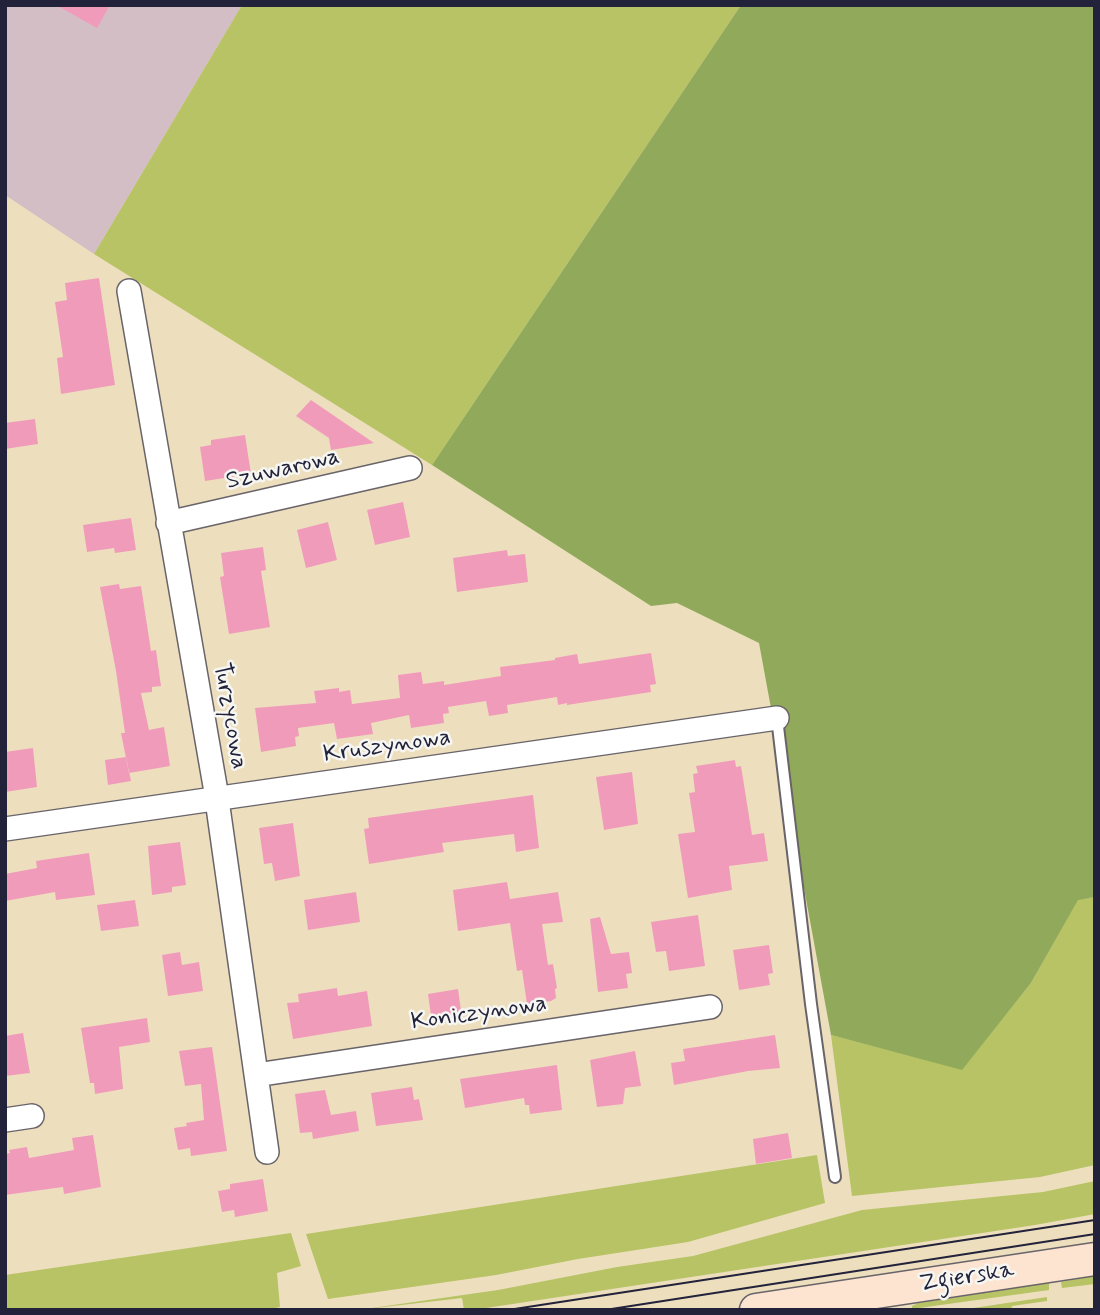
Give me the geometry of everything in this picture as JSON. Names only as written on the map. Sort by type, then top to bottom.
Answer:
[{"type":"main road","name":"Zgierska","points":[[756,1310],[890,1300],[1095,1259]]},
{"type":"street","name":"Turzycowa","points":[[128,291],[216,797],[267,1152]]},
{"type":"street","name":"Szuwarowa","points":[[168,523],[410,468]]},
{"type":"street","name":"Kruszynowa","points":[[5,829],[776,718]]},
{"type":"street","name":"Koniczynowa","points":[[256,1075],[710,1007]]},
{"type":"street","points":[[5,1120],[32,1116]]},
{"type":"lane","points":[[776,718],[835,1177]]},
{"type":"shaded area","points":[[5,5],[242,5],[94,254],[5,195]]},
{"type":"green space","points":[[242,5],[741,5],[432,465],[94,254]]},
{"type":"green space","points":[[741,5],[1095,5],[1095,897],[1078,900],[1031,983],[962,1070],[831,1035],[759,643],[677,603],[651,606],[432,465]]},
{"type":"green space","points":[[1095,897],[1095,1165],[1040,1177],[852,1196],[831,1035],[962,1069],[1031,983],[1078,899]]},
{"type":"green space","points":[[817,1155],[825,1203],[688,1242],[496,1275],[328,1299],[306,1234]]},
{"type":"green space","points":[[1095,1181],[1095,1214],[1035,1225],[473,1310],[464,1310],[462,1298],[358,1310],[498,1290],[617,1267],[693,1256],[862,1210],[1043,1192]]},
{"type":"green space","points":[[291,1233],[301,1266],[277,1273],[280,1307],[267,1310],[5,1310],[5,1275]]},
{"type":"green space","points":[[1095,1276],[1095,1284],[1062,1288],[1061,1282]]},
{"type":"green space","points":[[1049,1283],[1049,1290],[912,1309],[912,1306],[918,1303]]},
{"type":"green space","points":[[1047,1297],[1047,1301],[1012,1306],[1011,1310],[960,1310]]},
{"type":"building","points":[[56,5],[110,5],[97,28]]},
{"type":"building","points":[[99,278],[115,385],[61,394],[57,358],[63,357],[55,302],[67,300],[65,283]]},
{"type":"building","points":[[311,400],[374,443],[331,450],[329,438],[296,416]]},
{"type":"building","points":[[35,419],[38,444],[5,449],[5,423]]},
{"type":"building","points":[[245,435],[251,474],[205,481],[200,447],[211,445],[211,440]]},
{"type":"building","points":[[403,502],[410,537],[375,545],[367,510]]},
{"type":"building","points":[[131,518],[136,550],[115,553],[114,548],[87,552],[83,525]]},
{"type":"building","points":[[328,522],[337,560],[306,568],[297,530]]},
{"type":"building","points":[[263,547],[266,570],[261,571],[270,627],[229,634],[220,577],[224,576],[221,553]]},
{"type":"building","points":[[507,550],[508,556],[525,554],[528,582],[457,592],[453,558]]},
{"type":"building","points":[[119,584],[120,589],[141,586],[151,651],[156,650],[161,686],[152,687],[152,692],[141,693],[149,730],[164,727],[170,766],[129,773],[121,733],[125,733],[116,671],[100,587]]},
{"type":"building","points":[[651,653],[656,684],[650,685],[651,692],[567,705],[558,705],[557,697],[507,705],[508,713],[489,716],[486,701],[448,707],[449,713],[443,714],[444,723],[411,728],[409,715],[371,723],[373,734],[337,739],[334,723],[298,728],[296,746],[261,752],[255,708],[316,703],[314,691],[339,688],[339,692],[350,690],[352,704],[400,698],[398,675],[421,672],[423,684],[444,681],[444,685],[501,676],[500,667],[555,660],[577,654],[579,664]]},
{"type":"building","points":[[33,748],[37,787],[5,792],[5,752]]},
{"type":"building","points":[[126,757],[131,781],[108,785],[105,760]]},
{"type":"building","points":[[735,760],[736,767],[741,766],[752,835],[764,833],[768,861],[729,866],[732,890],[688,898],[678,834],[695,832],[689,793],[695,792],[693,774],[698,773],[696,766]]},
{"type":"building","points":[[632,772],[638,824],[604,830],[596,777]]},
{"type":"building","points":[[533,795],[539,848],[516,852],[514,834],[442,843],[444,852],[369,864],[364,829],[369,828],[368,818]]},
{"type":"building","points":[[293,823],[300,876],[275,881],[272,863],[264,864],[259,828]]},
{"type":"building","points":[[180,842],[186,885],[172,887],[172,892],[152,895],[148,846]]},
{"type":"building","points":[[89,853],[95,895],[56,900],[55,892],[5,901],[5,874],[37,868],[36,861]]},
{"type":"building","points":[[507,882],[510,899],[558,892],[563,922],[542,924],[548,965],[553,964],[557,988],[556,998],[551,1001],[527,1004],[522,970],[517,971],[510,923],[458,931],[453,890]]},
{"type":"building","points":[[356,892],[360,922],[308,930],[304,900]]},
{"type":"building","points":[[135,900],[139,926],[101,931],[97,905]]},
{"type":"building","points":[[698,915],[705,966],[669,971],[666,951],[656,952],[651,922]]},
{"type":"building","points":[[600,917],[611,954],[629,952],[632,973],[626,974],[628,988],[598,992],[590,919]]},
{"type":"building","points":[[769,945],[773,973],[768,974],[770,985],[739,990],[733,950]]},
{"type":"building","points":[[180,952],[182,965],[199,962],[203,991],[168,996],[162,955]]},
{"type":"building","points":[[337,988],[338,996],[367,991],[372,1026],[293,1039],[287,1003],[299,1002],[298,994]]},
{"type":"building","points":[[458,989],[462,1018],[432,1023],[428,994]]},
{"type":"building","points":[[147,1018],[150,1042],[119,1047],[123,1089],[95,1094],[94,1083],[90,1083],[81,1028]]},
{"type":"building","points":[[23,1033],[30,1073],[5,1076],[5,1036]]},
{"type":"building","points":[[775,1035],[780,1068],[748,1071],[674,1085],[671,1063],[685,1061],[683,1049]]},
{"type":"building","points":[[212,1047],[227,1151],[191,1156],[190,1148],[178,1150],[174,1128],[204,1120],[201,1084],[185,1086],[179,1051]]},
{"type":"building","points":[[635,1051],[641,1086],[625,1088],[623,1104],[597,1107],[590,1060]]},
{"type":"building","points":[[557,1065],[562,1110],[530,1114],[529,1105],[525,1105],[524,1098],[465,1108],[460,1079]]},
{"type":"building","points":[[412,1087],[414,1100],[419,1099],[423,1120],[376,1126],[371,1093]]},
{"type":"building","points":[[325,1090],[331,1115],[356,1111],[359,1131],[313,1139],[312,1132],[300,1133],[295,1094]]},
{"type":"building","points":[[788,1133],[792,1158],[756,1164],[753,1139]]},
{"type":"building","points":[[93,1135],[101,1187],[64,1194],[63,1187],[5,1195],[5,1154],[10,1153],[9,1150],[27,1147],[29,1158],[74,1150],[72,1138]]},
{"type":"building","points":[[263,1179],[268,1211],[235,1217],[234,1210],[222,1212],[218,1191],[230,1189],[230,1184]]},
{"type":"tram line","points":[[508,1310],[1095,1220]]},
{"type":"tram line","points":[[605,1310],[1095,1234]]}]
